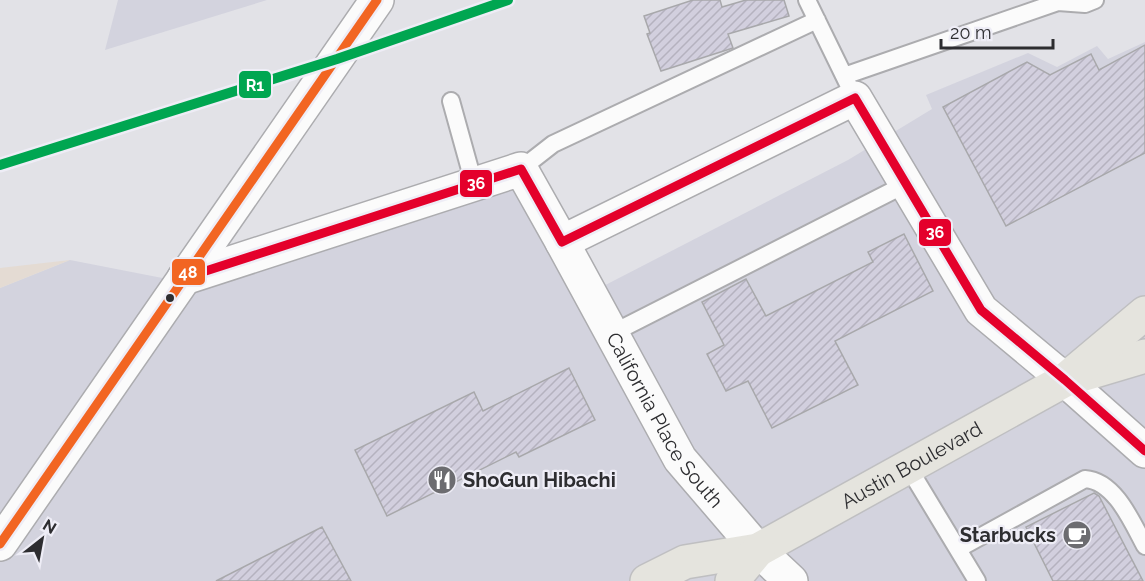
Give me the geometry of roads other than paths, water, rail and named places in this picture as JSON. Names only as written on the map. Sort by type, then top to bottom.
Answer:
[{"type":"main road","name":"Austin Boulevard","points":[[647,581],[686,562],[758,550],[1065,380],[1145,313]]},
{"type":"main road","name":"Austin Boulevard","points":[[1065,380],[1145,356]]},
{"type":"main road","name":"Austin Boulevard","points":[[732,581],[758,550]]},
{"type":"street","points":[[0,544],[377,0]]},
{"type":"street","points":[[562,242],[850,87],[981,310],[1145,451]]},
{"type":"street","points":[[184,278],[522,169]]},
{"type":"street","name":"California Place South","points":[[522,169],[680,459],[758,550],[791,581]]},
{"type":"lane","points":[[807,0],[850,87],[1058,2],[1085,4],[1095,0]]},
{"type":"lane","points":[[522,169],[553,144],[817,20]]},
{"type":"lane","points":[[451,101],[474,184]]},
{"type":"lane","points":[[611,334],[906,184]]},
{"type":"lane","points":[[908,467],[977,581]]},
{"type":"lane","points":[[958,549],[1085,479],[1097,480],[1109,490],[1145,546]]},
{"type":"place","name":"ShoGun Hibachi","points":[[442,480]]},
{"type":"place","name":"Starbucks","points":[[1077,535]]}]
